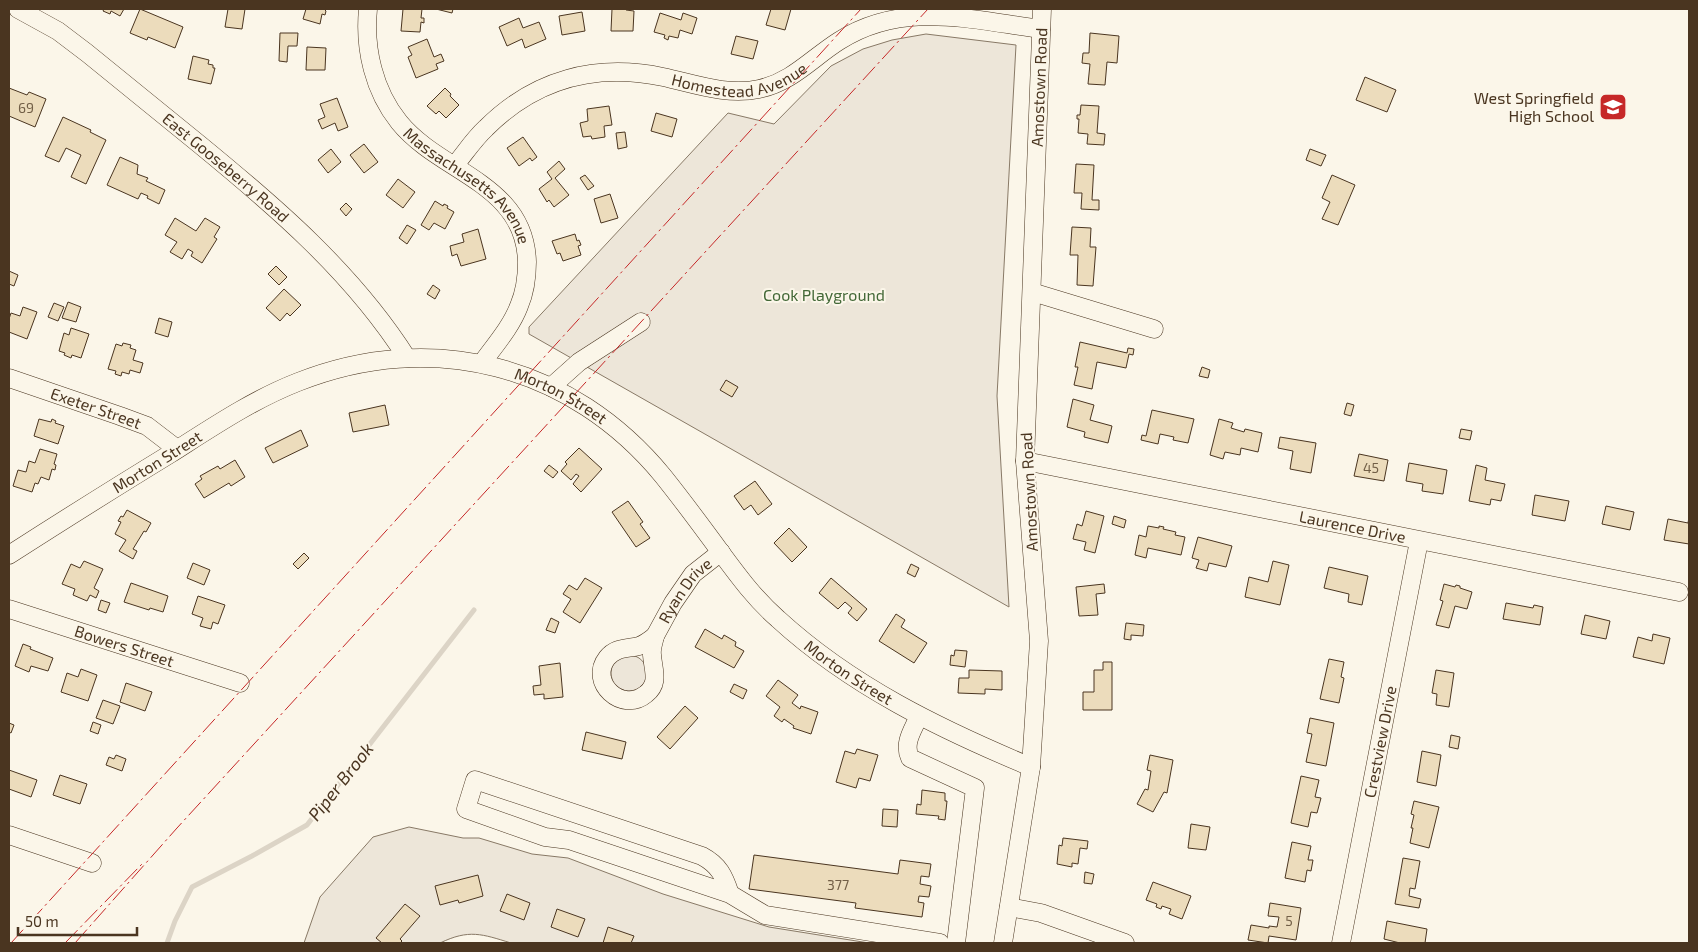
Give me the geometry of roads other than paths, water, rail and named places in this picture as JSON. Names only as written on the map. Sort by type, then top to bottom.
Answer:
[{"type":"street","name":"East Gooseberry Road","points":[[18,9],[58,31],[87,53],[266,200],[344,277],[378,318],[407,358]]},
{"type":"street","name":"Massachusetts Avenue","points":[[368,9],[367,30],[370,60],[378,86],[400,124],[412,135],[482,184],[501,200],[516,220],[525,244],[526,279],[519,306],[514,317],[482,363]]},
{"type":"street","name":"Amostown Road","points":[[1003,943],[1031,767],[1039,641],[1025,461],[1042,9]]},
{"type":"street","name":"Homestead Avenue","points":[[454,165],[486,128],[509,109],[547,86],[577,75],[628,72],[709,88],[748,91],[784,81],[803,69],[840,40],[870,25],[904,16],[941,15],[1041,29]]},
{"type":"street","points":[[1032,292],[1154,329]]},
{"type":"street","points":[[551,387],[579,362],[641,322]]},
{"type":"street","name":"Morton Street","points":[[9,555],[240,410],[295,382],[341,368],[407,358],[433,358],[482,363],[519,374],[551,387],[605,419],[634,445],[661,474],[764,606],[806,644],[851,676],[919,716],[946,730],[1031,767]]},
{"type":"street","name":"Exeter Street","points":[[9,378],[147,426],[177,449]]},
{"type":"street","name":"Laurence Drive","points":[[1025,461],[1686,595]]},
{"type":"street","name":"Crestview Drive","points":[[1341,943],[1419,541]]},
{"type":"street","name":"Ryan Drive","points":[[655,636],[677,597],[693,574],[721,552]]},
{"type":"street","name":"Bowers Street","points":[[9,609],[240,683]]},
{"type":"street","points":[[919,716],[907,745],[910,758],[975,788],[956,943]]},
{"type":"street","points":[[730,894],[720,869],[702,856],[475,780],[466,809],[545,837],[569,840],[730,894],[765,915],[940,943]]},
{"type":"street","points":[[9,836],[92,863]]},
{"type":"street","points":[[1009,907],[1041,913],[1125,943]]},
{"type":"waterway","name":"Piper Brook","points":[[167,943],[175,921],[192,887],[307,825],[474,610]]},
{"type":"place","name":"West Springfield High School","points":[[1613,107]]},
{"type":"park label","name":"Cook Playground","points":[[824,295]]}]
